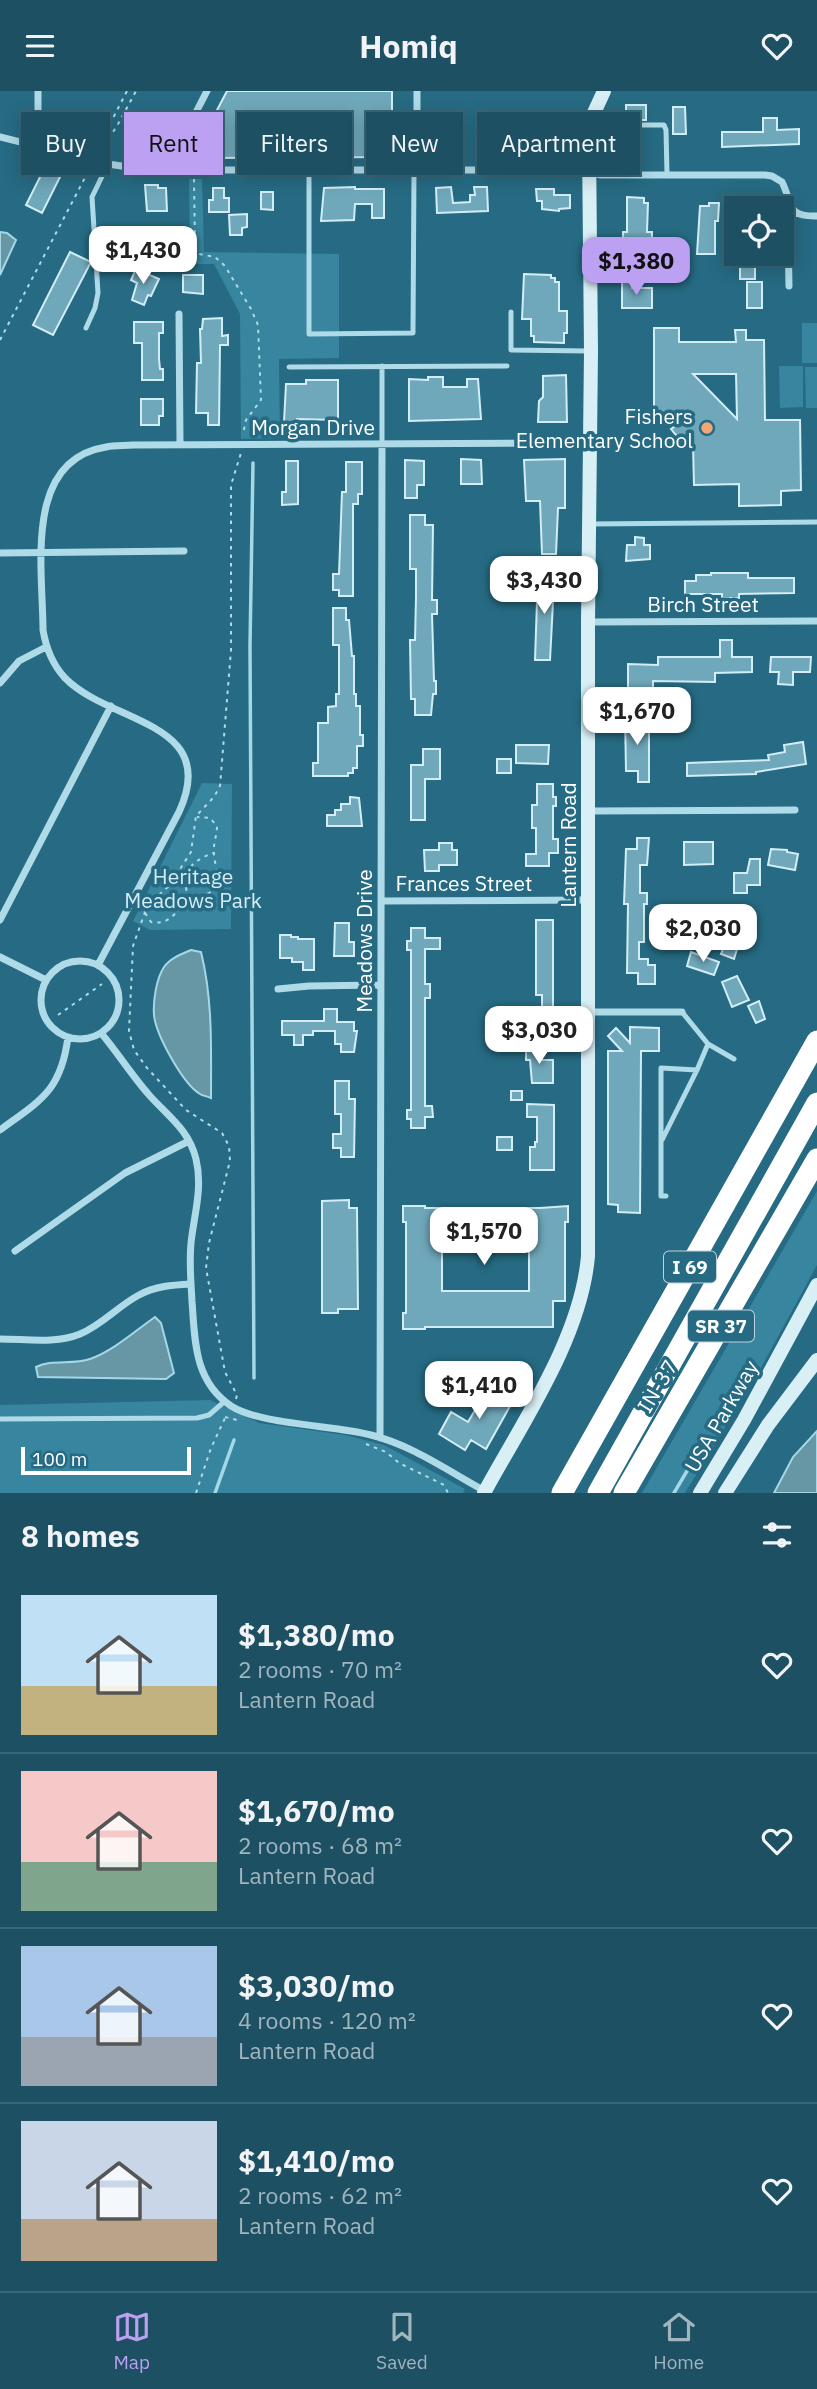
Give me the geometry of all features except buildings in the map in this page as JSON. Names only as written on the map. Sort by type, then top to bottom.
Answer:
[{"type":"highway","name":"I 69","points":[[562,1493],[817,1041]]},
{"type":"highway","name":"I 69","points":[[598,1493],[817,1103]]},
{"type":"highway","name":"IN-37","points":[[624,1493],[817,1159]]},
{"type":"street","points":[[38,91],[38,112]]},
{"type":"street","points":[[196,112],[207,91]]},
{"type":"street","points":[[417,91],[417,112]]},
{"type":"street","name":"Lantern Road","points":[[596,112],[604,91]]},
{"type":"street","points":[[0,137],[21,142]]},
{"type":"street","points":[[640,174],[772,176],[782,182],[788,196]]},
{"type":"street","name":"Lantern Road","points":[[484,1492],[567,1339],[585,1284],[589,1237],[588,622],[592,351],[589,175]]},
{"type":"street","points":[[794,211],[803,216],[817,216]]},
{"type":"street","points":[[789,266],[789,286]]},
{"type":"street","points":[[179,314],[180,445]]},
{"type":"street","name":"Morgan Drive","points":[[43,552],[44,513],[52,487],[70,463],[88,452],[105,447],[590,443]]},
{"type":"street","name":"Meadows Drive","points":[[380,1438],[382,444]]},
{"type":"street","points":[[0,553],[184,551]]},
{"type":"street","points":[[43,552],[43,630],[51,659],[64,677],[84,693],[172,739],[184,754],[190,778],[188,792],[179,812],[98,965]]},
{"type":"street","name":"Birch Street","points":[[588,622],[817,621]]},
{"type":"street","points":[[0,683],[19,661],[46,647]]},
{"type":"street","points":[[0,920],[111,706]]},
{"type":"street","points":[[589,811],[794,810]]},
{"type":"street","name":"Frances Street","points":[[381,901],[589,900]]},
{"type":"street","points":[[0,957],[46,980]]},
{"type":"street","points":[[84,960],[98,965],[114,980],[119,1001],[116,1016],[101,1033],[82,1039],[68,1037],[51,1026],[43,1014],[41,993],[46,980],[55,969],[68,962],[84,960]]},
{"type":"street","points":[[278,989],[381,985]]},
{"type":"street","points":[[589,1012],[682,1012]]},
{"type":"street","points":[[101,1033],[151,1097],[175,1119],[189,1140],[196,1159],[199,1181],[190,1254],[191,1284],[198,1360],[209,1386],[235,1408],[256,1416],[347,1430],[405,1447],[484,1492]]},
{"type":"street","points":[[0,1130],[37,1104],[51,1089],[63,1063],[68,1037]]},
{"type":"street","points":[[15,1251],[125,1173],[189,1140]]},
{"type":"street","points":[[0,1339],[54,1339],[78,1335],[144,1293],[160,1287],[191,1284]]},
{"type":"street","name":"USA Parkway","points":[[700,1493],[744,1420],[817,1285]]},
{"type":"street","name":"USA Parkway","points":[[725,1493],[768,1425],[817,1360]]},
{"type":"lane","points":[[640,125],[666,127],[667,174]]},
{"type":"lane","points":[[86,328],[98,293],[92,197],[103,175]]},
{"type":"lane","points":[[309,175],[309,334],[413,333],[414,175]]},
{"type":"lane","points":[[511,312],[511,350],[592,351]]},
{"type":"lane","points":[[382,366],[382,444]]},
{"type":"lane","points":[[289,367],[507,366]]},
{"type":"lane","points":[[589,524],[817,522]]},
{"type":"lane","points":[[682,1012],[708,1044],[734,1059]]},
{"type":"lane","points":[[661,1141],[708,1044]]},
{"type":"lane","points":[[666,1196],[661,1196],[662,1068],[696,1070]]},
{"type":"lane","points":[[0,1419],[197,1418],[209,1415],[225,1401]]},
{"type":"path","points":[[110,124],[127,91]]},
{"type":"path","points":[[110,133],[117,126],[136,91]]},
{"type":"path","points":[[0,340],[86,175]]},
{"type":"path","points":[[194,175],[196,251],[215,257],[225,266],[251,309],[259,331],[261,400],[246,420],[242,437]]},
{"type":"path","points":[[237,1398],[225,1372],[206,1268],[209,1243],[230,1161],[229,1146],[222,1133],[186,1110],[147,1067],[133,1046],[129,1031],[132,952],[145,912],[153,900],[169,886],[192,849],[196,817],[218,791],[222,771],[231,650],[230,485],[242,452]]},
{"type":"path","points":[[145,912],[151,922],[162,922],[175,916],[190,900],[209,893],[216,887],[214,853],[217,826],[210,818],[196,817]]},
{"type":"path","points":[[190,900],[185,886],[188,874],[194,863],[214,853]]},
{"type":"path","points":[[179,869],[188,874]]},
{"type":"path","points":[[58,1015],[102,984]]},
{"type":"path","points":[[222,1414],[241,1422]]},
{"type":"path","points":[[196,1493],[211,1448],[227,1415]]},
{"type":"path","points":[[360,1442],[386,1453],[399,1463],[443,1485],[449,1493]]},
{"type":"green space","points":[[189,179],[202,179],[204,252],[339,254],[339,358],[279,359],[280,438],[241,439],[240,314],[214,264],[123,265],[123,253],[190,252]]},
{"type":"green space","points":[[802,323],[817,323],[817,363],[802,363]]},
{"type":"green space","points":[[779,366],[803,366],[803,407],[780,408]]},
{"type":"green space","points":[[805,367],[817,367],[817,408],[806,408]]},
{"type":"green space","name":"Heritage Meadows Park","points":[[202,783],[232,784],[231,929],[150,930],[133,921]]},
{"type":"green space","points":[[817,1191],[817,1265],[756,1377],[685,1493],[642,1493]]},
{"type":"green space","points":[[210,1400],[259,1423],[345,1435],[384,1445],[465,1489],[463,1493],[0,1493],[0,1405]]},
{"type":"shaded area","points":[[0,232],[7,233],[16,240],[0,275]]},
{"type":"shaded area","points":[[191,950],[201,952],[208,988],[211,1098],[193,1089],[179,1070],[160,1034],[154,1015],[156,991],[164,967]]},
{"type":"shaded area","points":[[155,1317],[161,1323],[174,1373],[166,1379],[38,1377],[36,1367],[90,1359],[115,1346]]},
{"type":"shaded area","points":[[817,1431],[817,1493],[774,1493],[793,1457]]},
{"type":"waterway","points":[[253,463],[250,646],[254,1378]]},
{"type":"waterway","points":[[215,1493],[234,1440]]},
{"type":"waterway","points":[[674,1493],[690,1466]]},
{"type":"place","name":"Fishers Elementary School","points":[[707,428]]}]
